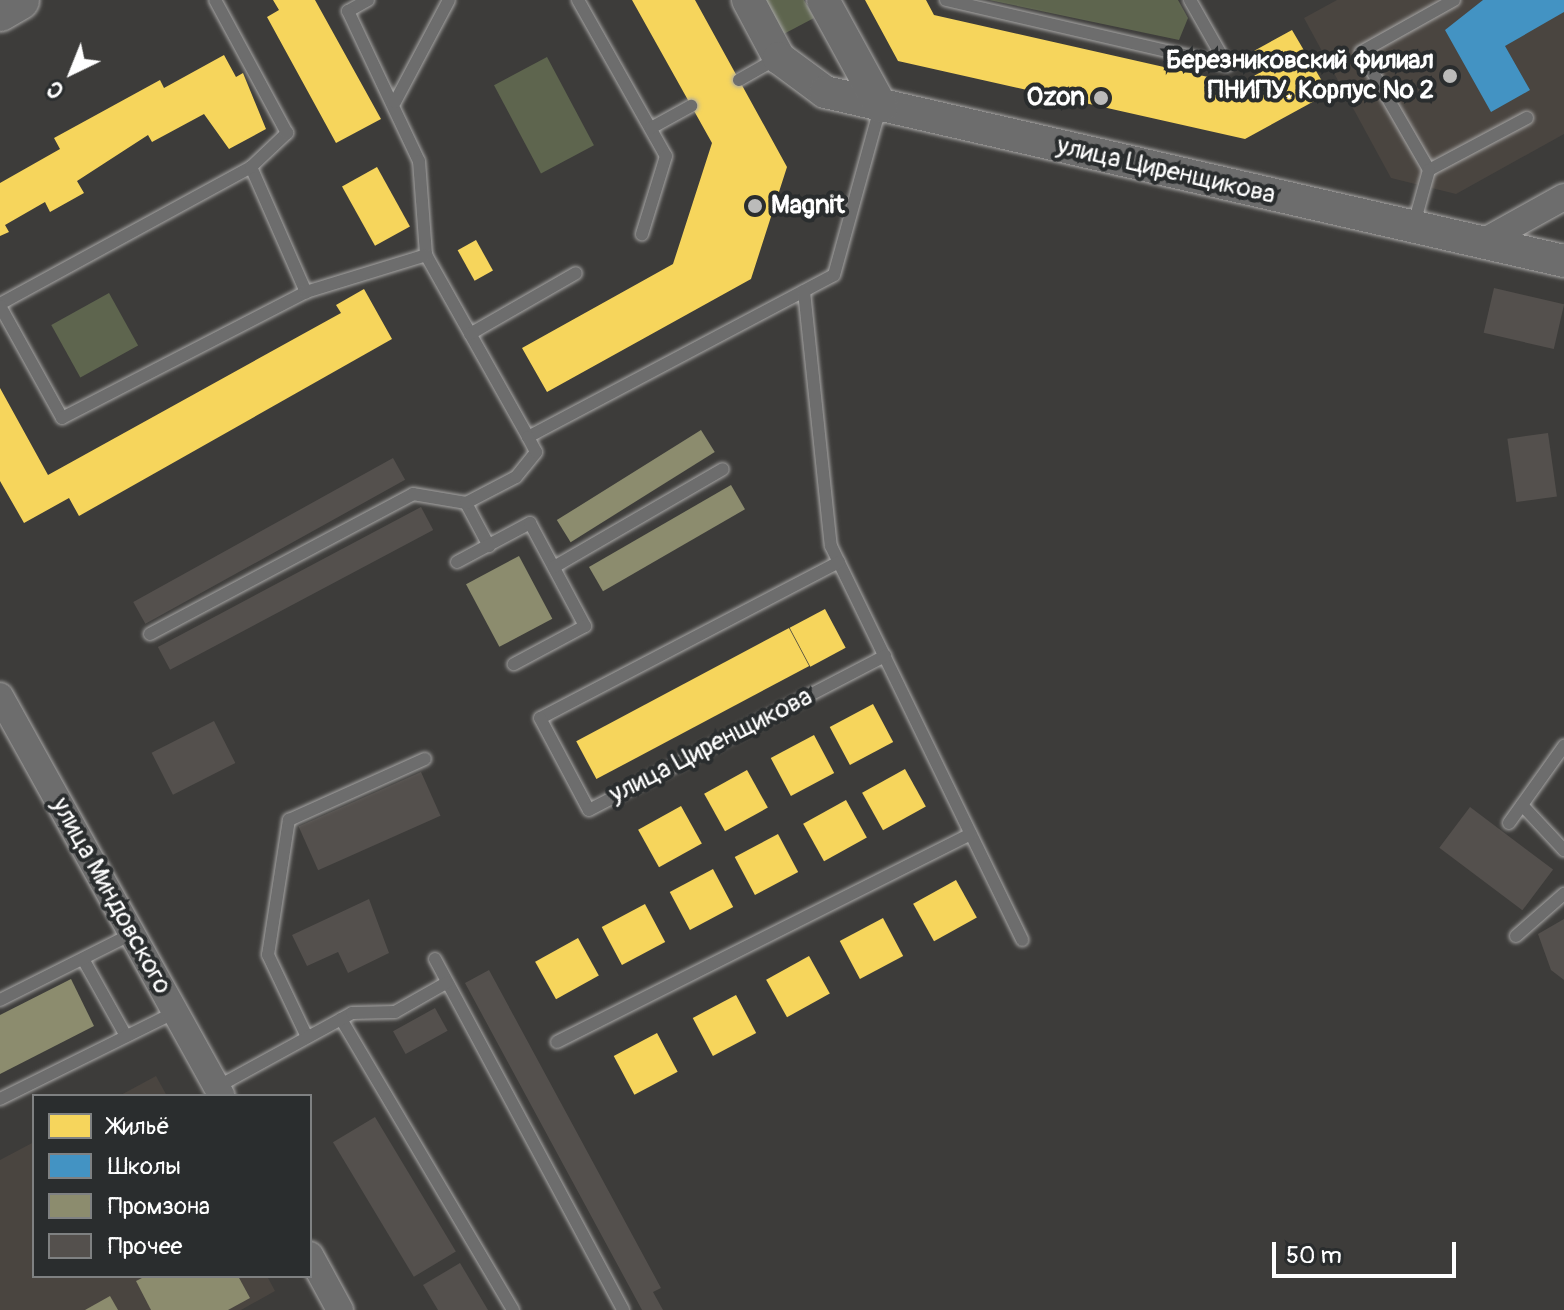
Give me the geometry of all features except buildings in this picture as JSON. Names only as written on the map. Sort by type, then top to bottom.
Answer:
[{"type":"main road","points":[[0,11],[19,0]]},
{"type":"street","points":[[748,0],[779,58]]},
{"type":"street","points":[[823,0],[881,106]]},
{"type":"street","name":"улица Циренщикова","points":[[779,58],[825,92],[1564,261]]},
{"type":"street","points":[[1481,243],[1564,197]]},
{"type":"street","name":"улица Миндовского","points":[[0,696],[219,1091]]},
{"type":"street","points":[[312,1259],[340,1310]]},
{"type":"lane","points":[[215,0],[287,133],[251,167],[0,305],[62,418],[306,292],[426,255]]},
{"type":"lane","points":[[150,634],[413,494],[466,503],[516,477],[536,452],[426,255],[419,161],[395,102],[348,11],[368,0]]},
{"type":"lane","points":[[395,102],[449,0]]},
{"type":"lane","points":[[578,0],[666,156],[642,234]]},
{"type":"lane","points":[[946,0],[1227,65],[1190,0]]},
{"type":"lane","points":[[1413,227],[1429,170],[1361,52],[1454,0]]},
{"type":"lane","points":[[739,80],[779,58]]},
{"type":"lane","points":[[651,128],[691,106]]},
{"type":"lane","points":[[528,437],[834,275],[881,106]]},
{"type":"lane","points":[[1429,170],[1527,118]]},
{"type":"lane","points":[[251,167],[306,292]]},
{"type":"lane","points":[[470,334],[576,273]]},
{"type":"lane","points":[[804,291],[831,546],[1022,940]]},
{"type":"lane","points":[[554,567],[723,469]]},
{"type":"lane","points":[[466,503],[489,546]]},
{"type":"lane","points":[[457,562],[530,523],[585,626],[514,664]]},
{"type":"lane","name":"улица Циренщикова","points":[[839,562],[540,718],[589,810],[885,656]]},
{"type":"lane","points":[[1509,823],[1564,746]]},
{"type":"lane","points":[[307,1037],[268,955],[289,820],[425,759]]},
{"type":"lane","points":[[1522,805],[1564,850]]},
{"type":"lane","points":[[557,1042],[971,834]]},
{"type":"lane","points":[[1516,936],[1564,894]]},
{"type":"lane","points":[[0,1000],[132,934]]},
{"type":"lane","points":[[83,959],[126,1036]]},
{"type":"lane","points":[[435,959],[623,1310]]},
{"type":"lane","points":[[219,1091],[341,1019],[395,1012],[446,983]]},
{"type":"lane","points":[[0,1099],[175,1012]]},
{"type":"lane","points":[[341,1019],[513,1310]]},
{"type":"shaded area","name":"Березниковский филиал ПНИПУ. Корпус № 2","points":[[1337,0],[1564,0],[1564,134],[1456,194],[1391,178],[1304,18]]},
{"type":"shaded area","points":[[156,1076],[166,1094],[123,1094]]},
{"type":"shaded area","points":[[32,1143],[32,1278],[268,1278],[275,1291],[241,1310],[0,1310],[0,1160]]},
{"type":"green space","points":[[758,0],[804,0],[814,18],[778,37]]},
{"type":"green space","points":[[989,0],[1178,0],[1188,18],[1179,40]]},
{"type":"green space","points":[[547,57],[594,145],[541,173],[494,85]]},
{"type":"green space","points":[[109,293],[138,345],[80,377],[51,325]]},
{"type":"place","name":"Березниковский филиал ПНИПУ. Корпус № 2","points":[[1450,76]]},
{"type":"place","name":"Ozon","points":[[1101,98]]},
{"type":"place","name":"Magnit","points":[[755,206]]}]
